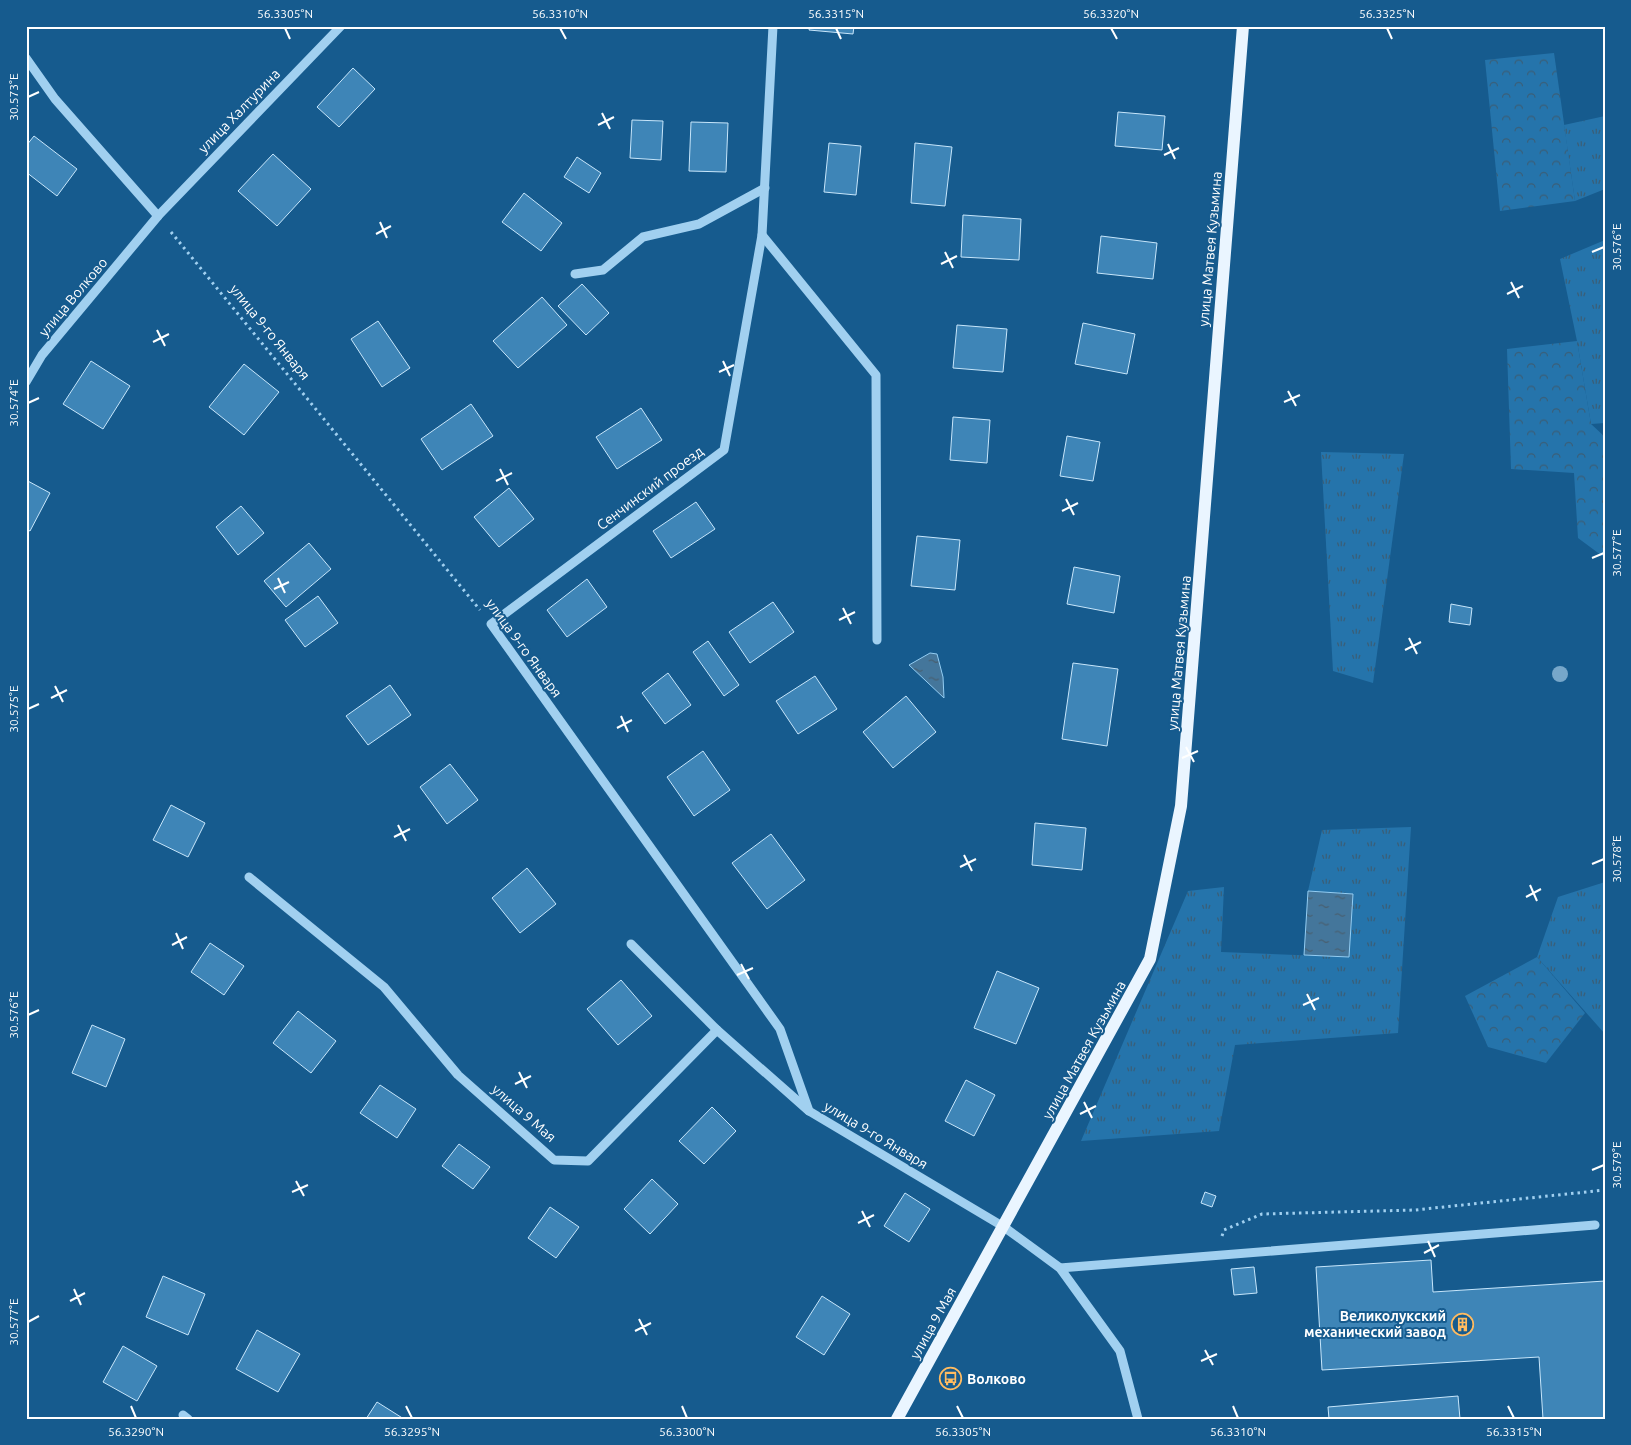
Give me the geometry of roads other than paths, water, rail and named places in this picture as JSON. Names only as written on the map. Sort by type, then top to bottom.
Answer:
[{"type":"main road","name":"улица Матвея Кузьмина","points":[[996,1241],[1150,959],[1182,806],[1243,26]]},
{"type":"main road","name":"улица 9 Мая","points":[[897,1419],[996,1241]]},
{"type":"street","name":"улица Халтурина","points":[[145,231],[340,26]]},
{"type":"street","name":"Сенчинский проезд","points":[[491,624],[724,450],[762,236],[773,26]]},
{"type":"street","points":[[26,58],[55,99],[158,216]]},
{"type":"street","points":[[575,274],[603,270],[642,237],[699,224],[764,188]]},
{"type":"street","name":"улица Волково","points":[[26,382],[42,355],[145,231]]},
{"type":"street","points":[[762,236],[876,375],[877,640]]},
{"type":"street","name":"улица 9-го Января","points":[[491,624],[780,1029],[809,1111],[1004,1227],[1060,1268],[1120,1350],[1138,1419]]},
{"type":"street","name":"улица 9 Мая","points":[[249,877],[384,987],[458,1075],[554,1160],[588,1161],[717,1030]]},
{"type":"street","points":[[630,944],[717,1030],[809,1111]]},
{"type":"street","points":[[1060,1268],[1595,1225]]},
{"type":"water","points":[[930,653],[937,654],[943,677],[944,698],[909,665]]},
{"type":"water","points":[[1308,891],[1353,894],[1349,957],[1304,955]]},
{"type":"place","name":"Великолукский механический завод","points":[[1462,1324]]},
{"type":"place","name":"Волково","points":[[951,1379]]}]
